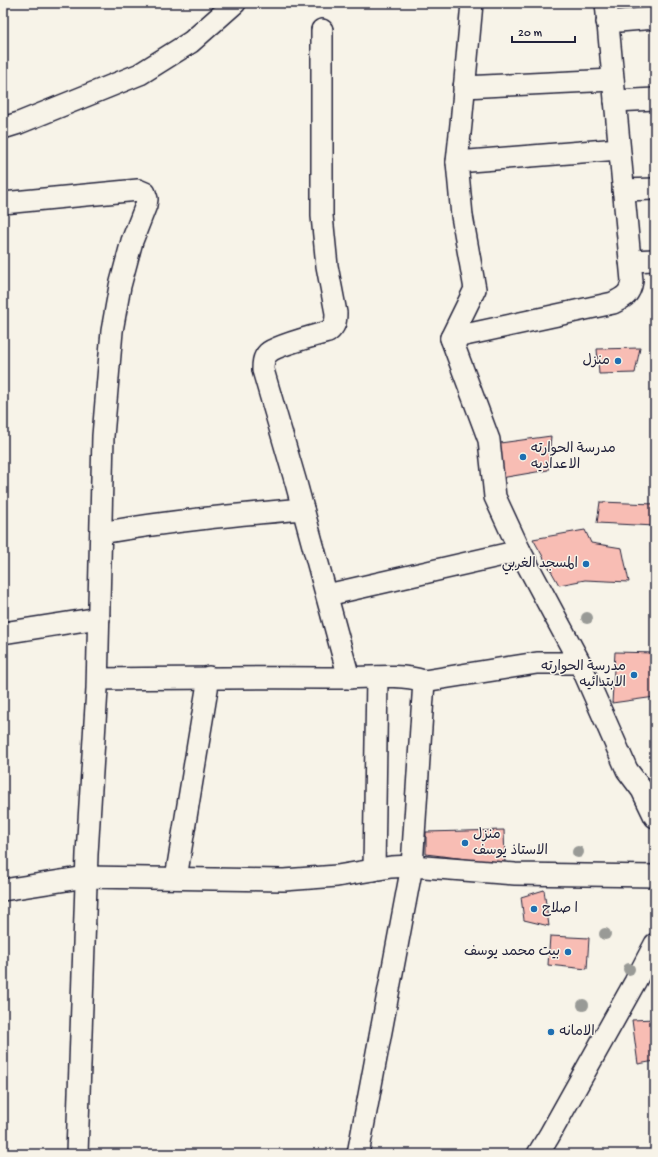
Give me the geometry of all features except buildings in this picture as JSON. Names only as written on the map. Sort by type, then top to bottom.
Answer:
[{"type":"street","points":[[3,128],[19,123],[140,74],[191,42],[235,3]]},
{"type":"street","points":[[472,3],[456,162],[462,216],[475,289],[451,338],[489,440],[495,497],[520,551],[580,662],[627,770],[642,790],[655,817]]},
{"type":"street","points":[[451,338],[613,303],[625,296],[630,290],[632,281],[607,13],[655,18]]},
{"type":"street","points":[[322,30],[322,216],[327,266],[336,320],[334,327],[328,332],[268,352],[264,360],[263,370],[350,678]]},
{"type":"street","points":[[464,87],[613,80]]},
{"type":"street","points":[[615,101],[655,99]]},
{"type":"street","points":[[456,162],[619,149]]},
{"type":"street","points":[[623,190],[655,189]]},
{"type":"street","points":[[3,203],[138,190],[145,193],[147,199],[143,214],[132,241],[120,286],[112,331],[103,436],[98,679],[86,877],[77,1154]]},
{"type":"street","points":[[630,260],[655,260]]},
{"type":"street","points":[[101,533],[141,526],[228,515],[303,509]]},
{"type":"street","points":[[327,595],[520,551]]},
{"type":"street","points":[[3,633],[99,618]]},
{"type":"street","points":[[98,679],[411,677],[424,681],[537,663],[580,662]]},
{"type":"street","points":[[374,870],[377,677]]},
{"type":"street","points":[[176,878],[209,678]]},
{"type":"street","points":[[358,1154],[412,866],[424,681]]},
{"type":"street","points":[[3,890],[86,877],[284,880],[337,876],[391,867],[412,866],[515,874],[655,876]]},
{"type":"street","points":[[538,1154],[655,944]]},
{"type":"place","name":"منزل","points":[[618,361]]},
{"type":"place","name":"مدرسة الحوارته الاعداديه","points":[[523,457]]},
{"type":"place","name":"المسجد الغربي","points":[[586,564]]},
{"type":"place","name":"مدرسة الحوارته الابتدائيه","points":[[634,675]]},
{"type":"place","name":"منزل الاستاذ يوسف","points":[[465,843]]},
{"type":"place","name":"ا صلاح","points":[[534,909]]},
{"type":"place","name":"بيت محمد يوسف","points":[[568,952]]},
{"type":"place","name":"الامانه","points":[[551,1032]]}]
